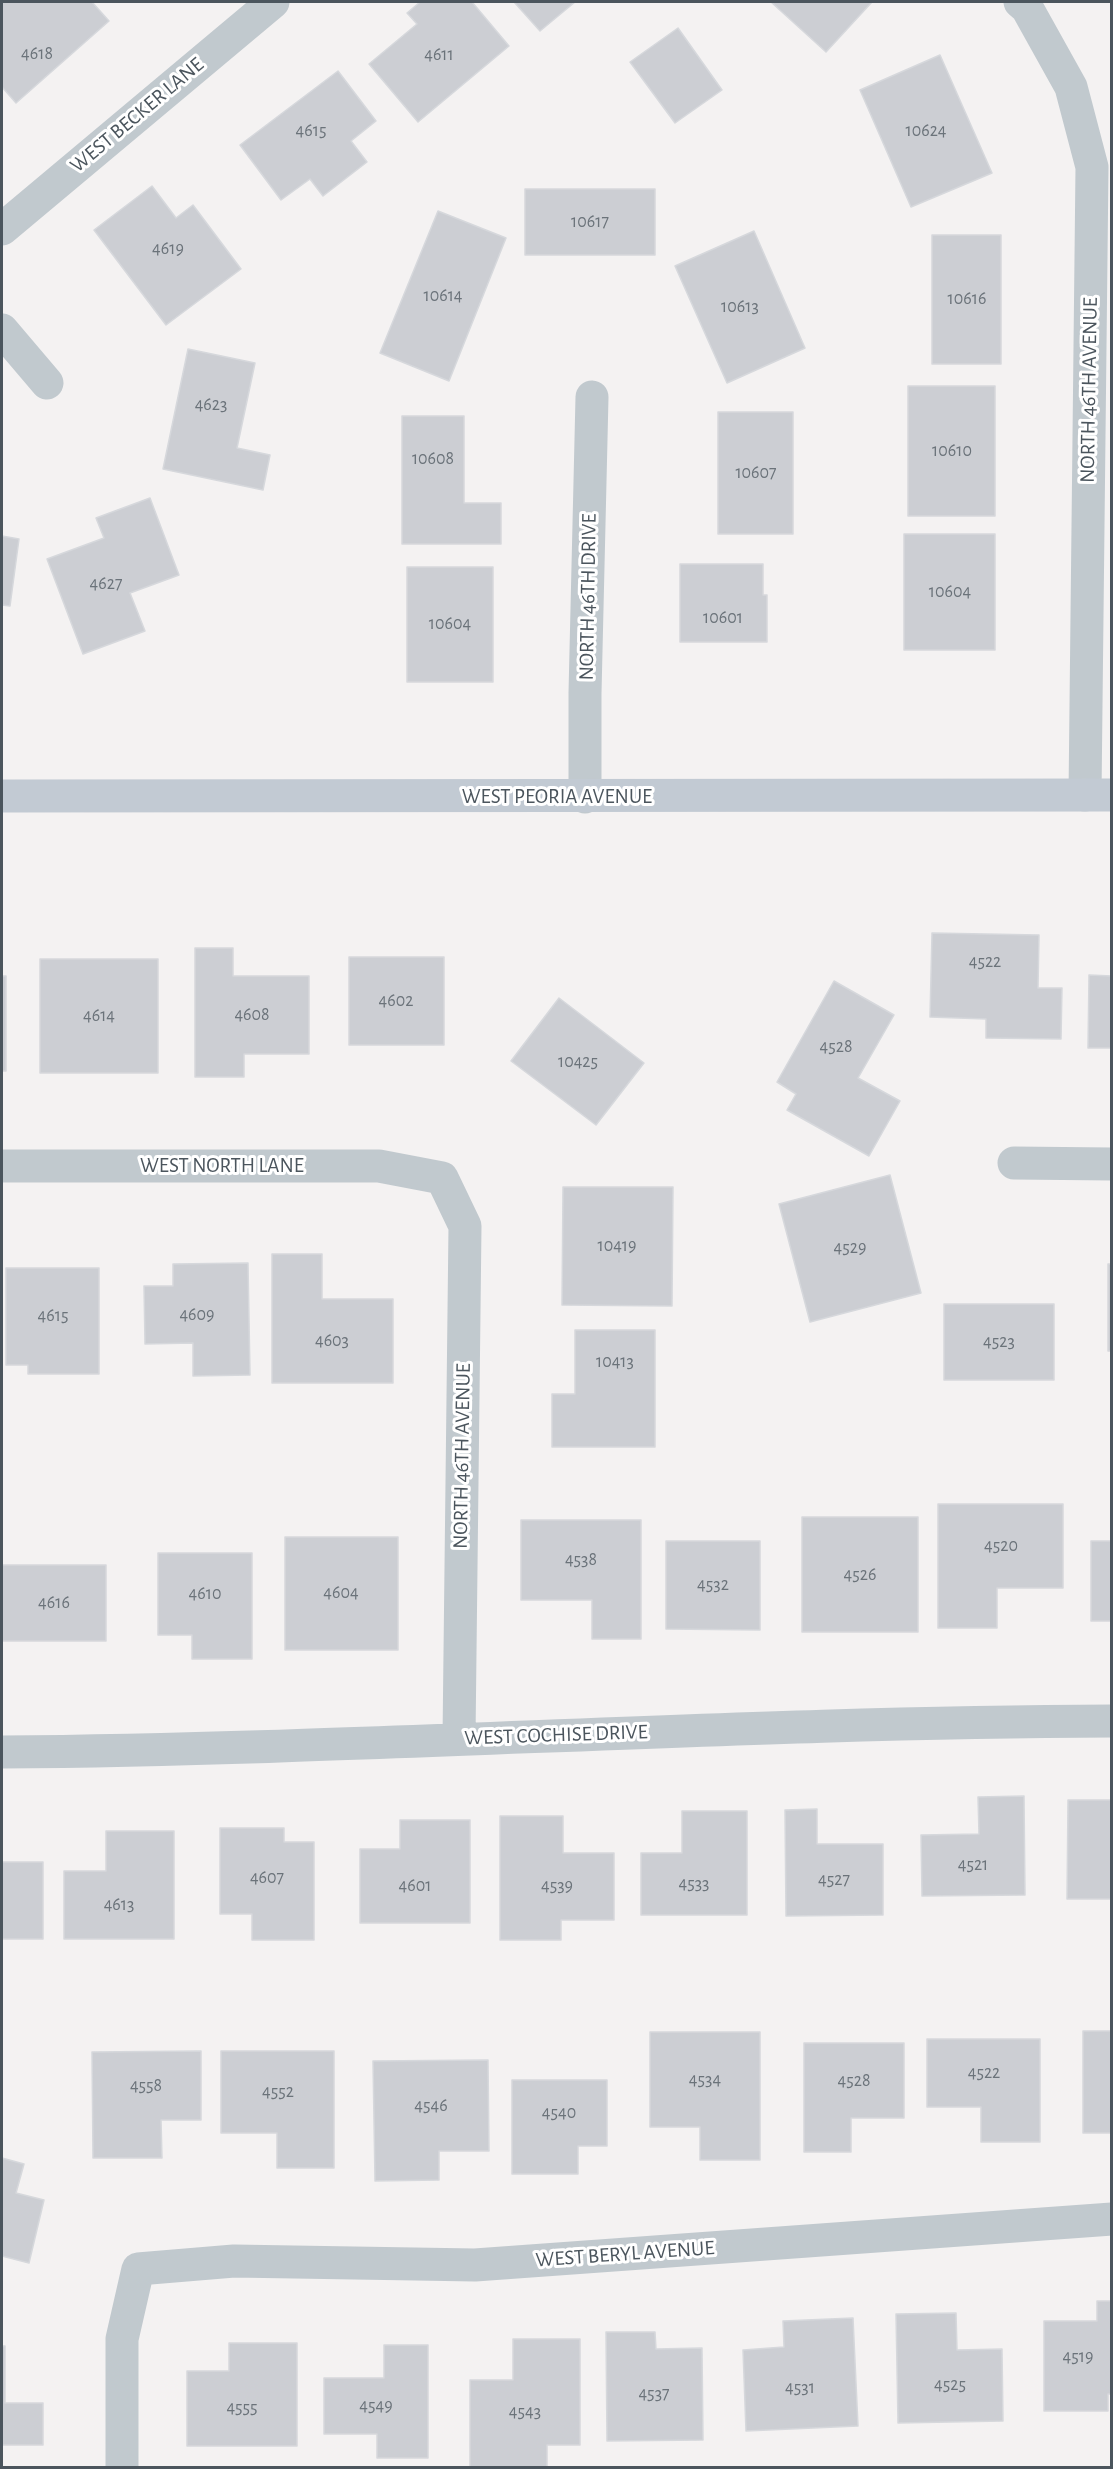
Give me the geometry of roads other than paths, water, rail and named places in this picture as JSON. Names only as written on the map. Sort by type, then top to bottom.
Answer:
[{"type":"main road","name":"WEST PEORIA AVENUE","points":[[2,796],[1098,795]]},
{"type":"street","name":"WEST BECKER LANE","points":[[2,229],[273,2]]},
{"type":"street","name":"NORTH 46TH AVENUE","points":[[1028,4],[1071,87],[1092,167],[1098,795]]},
{"type":"street","points":[[2,330],[47,383]]},
{"type":"street","name":"NORTH 46TH DRIVE","points":[[585,797],[585,693],[592,397]]},
{"type":"street","points":[[1014,1163],[1112,1164]]},
{"type":"street","name":"WEST NORTH LANE","points":[[2,1166],[379,1166],[442,1178]]},
{"type":"street","name":"NORTH 46TH AVENUE","points":[[442,1178],[465,1226],[459,1738]]},
{"type":"street","name":"WEST COCHISE DRIVE","points":[[2,1752],[167,1751],[459,1738],[905,1723],[1112,1721]]},
{"type":"street","name":"WEST BERYL AVENUE","points":[[122,2468],[122,2339],[138,2269],[234,2262],[475,2265],[1112,2219]]}]
